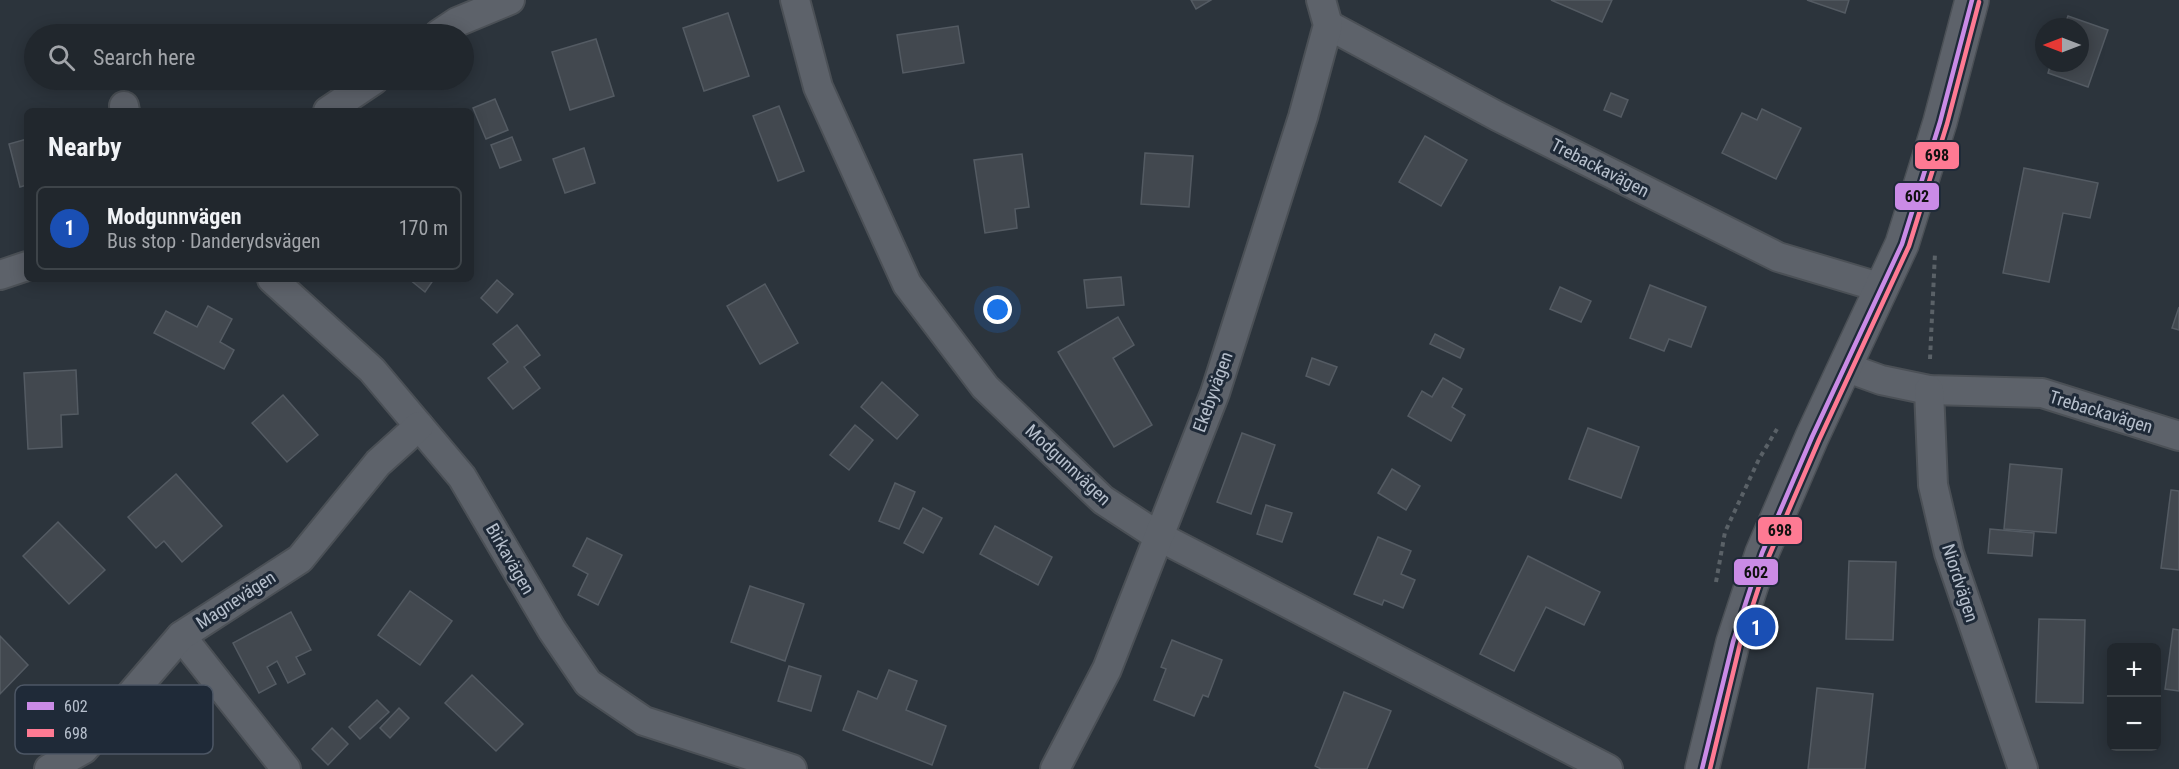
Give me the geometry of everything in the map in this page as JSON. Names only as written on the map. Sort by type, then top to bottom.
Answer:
[{"type":"street","points":[[454,24],[510,0]]},
{"type":"street","name":"Modgunnvägen","points":[[795,0],[818,87],[907,284],[985,387],[1103,500],[1158,536],[1608,769]]},
{"type":"street","points":[[1702,769],[1733,642],[1762,553],[1902,244],[1926,166],[1971,0]]},
{"type":"street","name":"Ekebyvägen","points":[[1054,769],[1107,669],[1215,393],[1304,117],[1324,13]]},
{"type":"street","name":"Trebackavägen","points":[[1324,13],[1497,117],[1778,257],[1882,288]]},
{"type":"street","points":[[332,108],[359,90]]},
{"type":"street","points":[[0,275],[24,267]]},
{"type":"street","name":"Birkavägen","points":[[275,282],[372,370],[462,477],[552,630],[588,683],[644,721],[792,769]]},
{"type":"street","name":"Trebackavägen","points":[[1845,367],[1881,380],[1929,390],[2042,393],[2179,436]]},
{"type":"street","name":"Niordvägen","points":[[1929,390],[1933,485],[1949,553],[2023,769]]},
{"type":"street","name":"Magnevägen","points":[[139,685],[181,636],[300,559],[378,463],[419,426]]},
{"type":"street","points":[[181,636],[286,769]]},
{"type":"street","name":"Magnevägen","points":[[49,769],[75,754]]},
{"type":"building","points":[[1191,0],[1211,0],[1196,9]]},
{"type":"building","points":[[1551,0],[1612,0],[1602,22]]},
{"type":"building","points":[[1807,0],[1849,0],[1845,13]]},
{"type":"building","points":[[728,13],[749,76],[704,91],[683,28]]},
{"type":"building","points":[[2089,23],[2108,30],[2088,87],[2048,73],[2089,72]]},
{"type":"building","points":[[958,26],[964,63],[903,73],[897,35]]},
{"type":"building","points":[[596,39],[614,96],[570,110],[552,52]]},
{"type":"building","points":[[1611,93],[1628,100],[1621,117],[1604,110]]},
{"type":"building","points":[[495,99],[508,130],[486,139],[473,108]]},
{"type":"building","points":[[779,106],[804,171],[778,181],[753,116]]},
{"type":"building","points":[[1762,109],[1801,128],[1776,179],[1722,153],[1742,113],[1757,120]]},
{"type":"building","points":[[1425,136],[1467,160],[1441,206],[1399,182]]},
{"type":"building","points":[[512,137],[521,160],[500,168],[491,145]]},
{"type":"building","points":[[24,140],[24,186],[20,187],[9,144]]},
{"type":"building","points":[[584,148],[595,183],[565,193],[553,159]]},
{"type":"building","points":[[1145,153],[1193,156],[1189,207],[1141,204]]},
{"type":"building","points":[[1022,154],[1029,207],[1015,209],[1017,228],[985,233],[974,160]]},
{"type":"building","points":[[2024,168],[2098,183],[2090,218],[2063,213],[2049,282],[2003,273]]},
{"type":"building","points":[[1121,277],[1124,305],[1087,308],[1084,280]]},
{"type":"building","points":[[497,280],[513,294],[497,313],[481,298]]},
{"type":"building","points":[[413,282],[432,282],[425,292]]},
{"type":"building","points":[[765,284],[798,343],[760,364],[727,306]]},
{"type":"building","points":[[1650,285],[1706,307],[1691,347],[1669,339],[1664,351],[1630,338]]},
{"type":"building","points":[[1560,287],[1591,301],[1581,322],[1550,309]]},
{"type":"building","points":[[208,306],[232,319],[220,342],[234,350],[224,369],[154,333],[166,311],[197,327]]},
{"type":"building","points":[[2179,307],[2179,330],[2172,328]]},
{"type":"building","points":[[1118,317],[1134,345],[1113,358],[1152,425],[1114,447],[1058,352]]},
{"type":"building","points":[[517,325],[540,355],[524,367],[540,388],[513,409],[488,378],[508,362],[493,344]]},
{"type":"building","points":[[1435,334],[1464,349],[1460,358],[1430,344]]},
{"type":"building","points":[[1312,358],[1337,367],[1329,385],[1306,376]]},
{"type":"building","points":[[76,370],[78,414],[61,415],[62,447],[28,449],[24,373]]},
{"type":"building","points":[[1443,378],[1462,389],[1452,407],[1465,415],[1451,441],[1408,416],[1422,391],[1432,397]]},
{"type":"building","points":[[882,382],[918,415],[897,439],[861,407]]},
{"type":"building","points":[[283,395],[318,435],[287,462],[252,423]]},
{"type":"building","points":[[855,425],[873,440],[849,470],[830,455]]},
{"type":"building","points":[[1588,428],[1639,447],[1621,498],[1569,479]]},
{"type":"building","points":[[1242,433],[1275,445],[1251,514],[1217,502]]},
{"type":"building","points":[[2010,464],[2062,469],[2056,533],[2004,529]]},
{"type":"building","points":[[1392,469],[1420,486],[1406,510],[1378,493]]},
{"type":"building","points":[[176,474],[222,526],[182,562],[164,541],[156,548],[128,517]]},
{"type":"building","points":[[895,483],[915,492],[899,529],[879,521]]},
{"type":"building","points":[[2171,490],[2179,491],[2179,570],[2161,568]]},
{"type":"building","points":[[1266,505],[1292,513],[1282,542],[1257,534]]},
{"type":"building","points":[[923,508],[942,518],[923,553],[904,543]]},
{"type":"building","points":[[58,522],[105,570],[69,604],[23,556]]},
{"type":"building","points":[[995,526],[1052,557],[1038,585],[980,554]]},
{"type":"building","points":[[1990,529],[2034,533],[2032,556],[1988,553]]},
{"type":"building","points":[[1378,537],[1411,551],[1401,574],[1415,580],[1403,608],[1384,600],[1382,605],[1354,594]]},
{"type":"building","points":[[587,538],[622,555],[598,605],[578,595],[588,574],[573,566]]},
{"type":"building","points":[[1528,556],[1600,592],[1584,625],[1546,607],[1514,671],[1480,654]]},
{"type":"building","points":[[1849,561],[1896,562],[1893,640],[1846,639]]},
{"type":"building","points":[[750,586],[804,604],[785,661],[731,642]]},
{"type":"building","points":[[410,591],[452,621],[420,665],[378,635]]},
{"type":"building","points":[[291,612],[311,650],[296,657],[305,674],[288,683],[277,661],[267,667],[276,684],[259,693],[233,643]]},
{"type":"building","points":[[2039,619],[2085,620],[2083,703],[2036,702]]},
{"type":"building","points":[[2173,629],[2179,630],[2179,691],[2165,689]]},
{"type":"building","points":[[0,636],[28,665],[0,694]]},
{"type":"building","points":[[1172,640],[1222,660],[1208,697],[1203,695],[1194,716],[1154,700],[1166,669],[1161,667]]},
{"type":"building","points":[[789,666],[821,676],[811,711],[778,701]]},
{"type":"building","points":[[889,670],[917,681],[906,710],[946,726],[932,765],[843,730],[858,691],[877,699]]},
{"type":"building","points":[[472,675],[523,724],[496,751],[445,703]]},
{"type":"building","points":[[1817,688],[1873,694],[1865,769],[1808,769]]},
{"type":"building","points":[[1344,692],[1391,711],[1367,769],[1321,769],[1315,766]]},
{"type":"building","points":[[377,700],[389,712],[360,739],[349,727]]},
{"type":"building","points":[[399,708],[409,718],[390,738],[380,728]]},
{"type":"building","points":[[332,728],[348,744],[328,765],[312,749]]},
{"type":"transit line","name":"602","points":[[1702,769],[1733,642],[1762,553],[1812,437],[1902,244],[1940,122],[1972,0]]},
{"type":"transit line","name":"698","points":[[1710,769],[1740,644],[1769,556],[1819,440],[1909,246],[1947,124],[1979,2]]},
{"type":"place","name":"Modgunnvägen","points":[[1756,627]]}]
